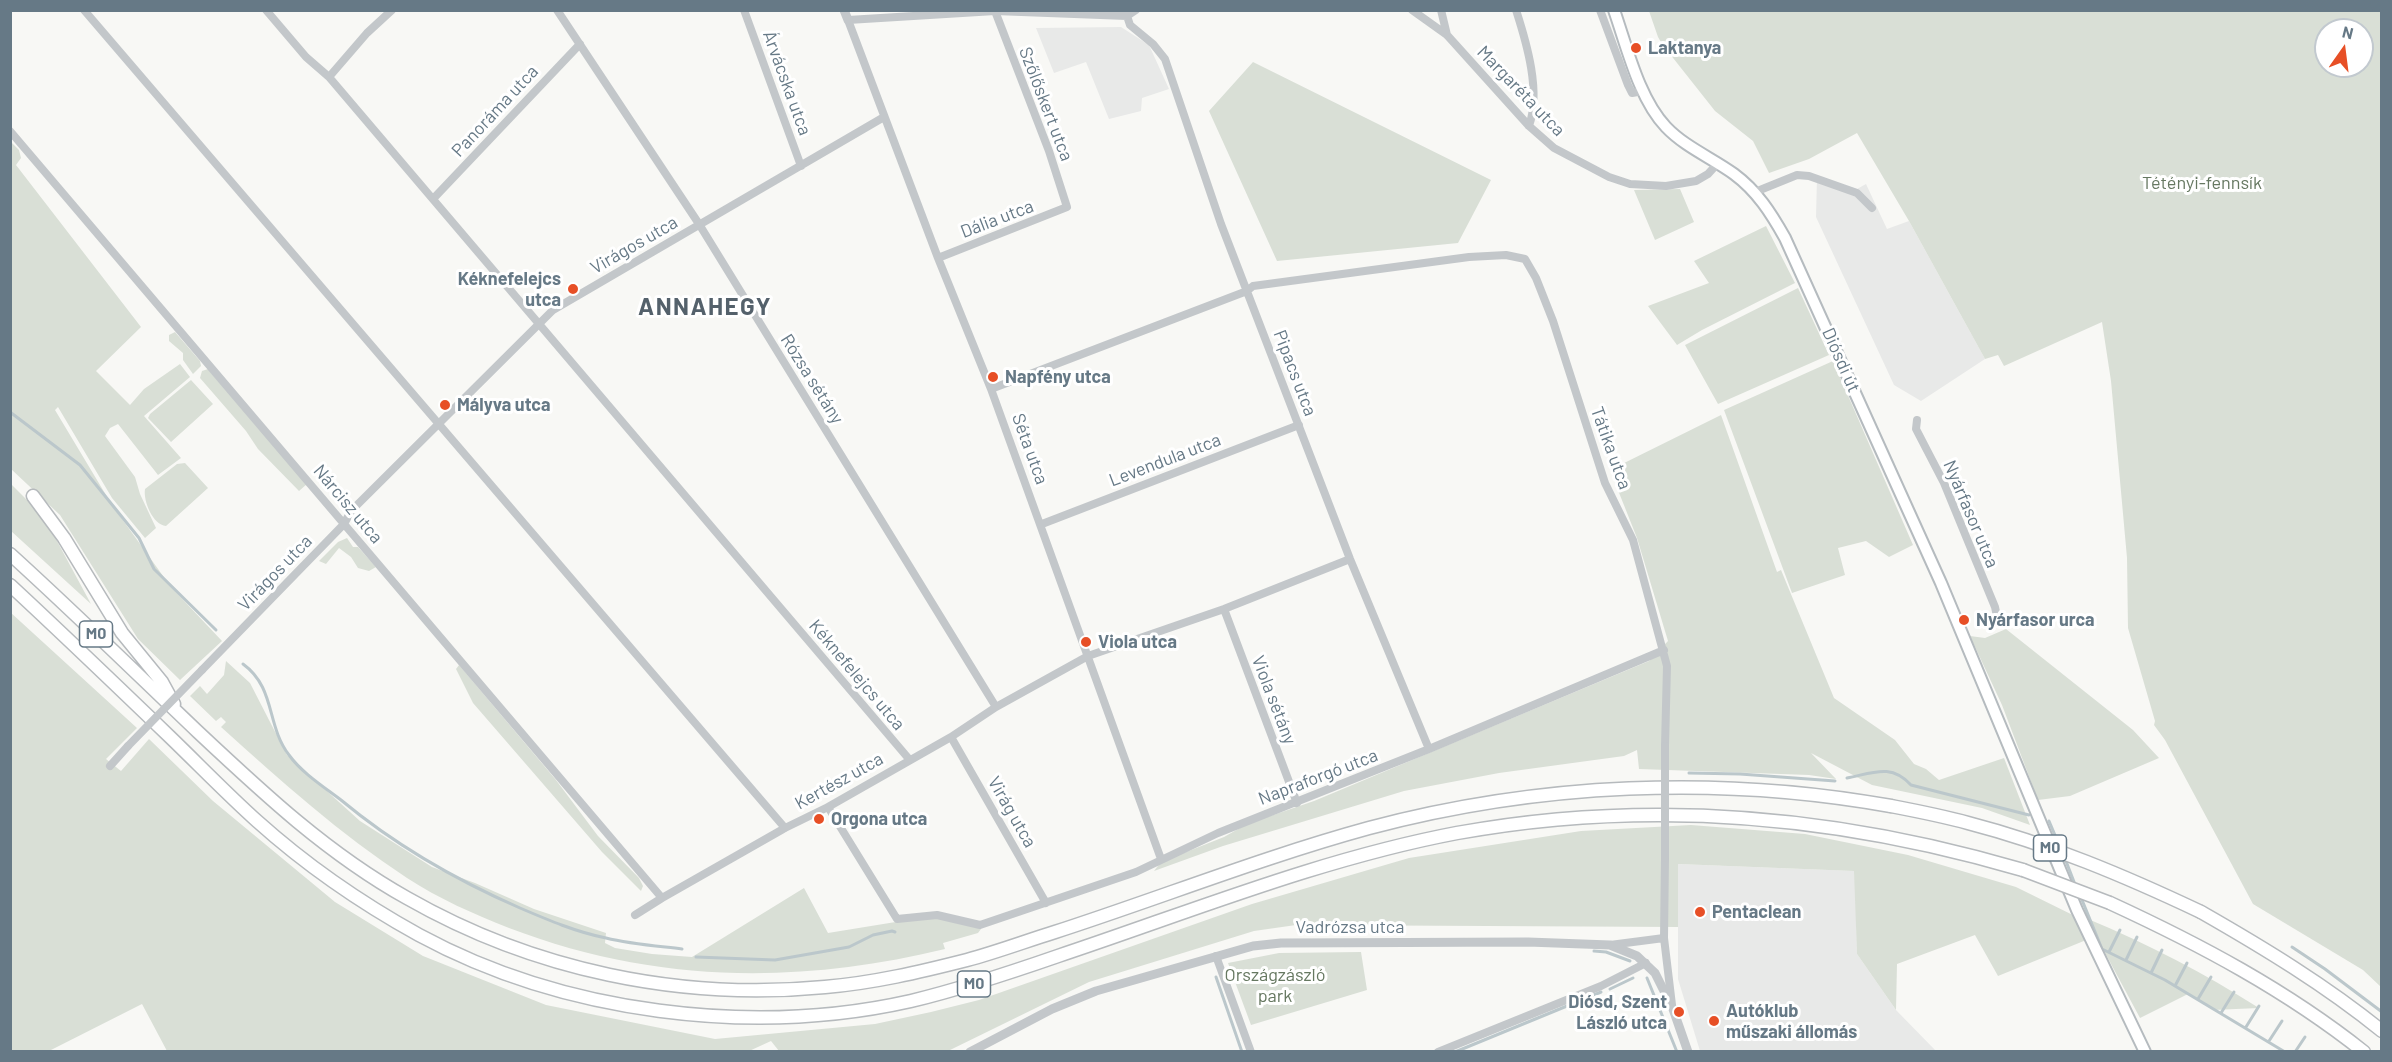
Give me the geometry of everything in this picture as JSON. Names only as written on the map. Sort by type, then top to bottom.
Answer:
[{"type":"highway","points":[[33,496],[64,538],[122,633],[162,682],[181,716]]},
{"type":"highway","name":"M0","points":[[10,554],[272,801],[328,847],[372,877],[436,914],[510,947],[568,965],[649,982],[715,989],[765,990],[842,986],[971,959],[1334,838],[1412,818],[1483,803],[1613,790],[1729,788],[1841,797],[1968,823],[2048,848],[2118,874],[2201,912],[2287,962],[2382,1031]]},
{"type":"highway","name":"M0","points":[[10,585],[257,821],[332,881],[420,936],[480,963],[567,992],[607,1002],[664,1011],[768,1017],[805,1016],[907,1002],[979,983],[1247,890],[1373,852],[1452,834],[1545,820],[1649,813],[1770,819],[1899,837],[2023,870],[2110,903],[2170,930],[2297,1003],[2364,1052]]},
{"type":"main road","name":"Diósdi út","points":[[1614,10],[1643,91],[1658,118],[1665,127],[1718,163],[1755,192],[1770,211],[1785,238],[1941,583],[2077,910],[2145,1052]]},
{"type":"street","points":[[84,10],[785,828]]},
{"type":"street","name":"Kéknefelejcs utca","points":[[266,10],[306,57],[329,77],[909,759]]},
{"type":"street","points":[[329,77],[367,33],[392,10]]},
{"type":"street","name":"Rózsa sétány","points":[[557,10],[699,224],[996,707]]},
{"type":"street","name":"Árvácska utca","points":[[744,10],[801,166]]},
{"type":"street","points":[[846,15],[995,11],[1127,16],[1136,10]]},
{"type":"street","name":"Margaréta utca","points":[[1412,10],[1447,35],[1529,126],[1554,148],[1609,177],[1630,184],[1666,186],[1696,181],[1708,174],[1718,163]]},
{"type":"street","points":[[1441,10],[1447,35]]},
{"type":"street","points":[[1516,10],[1534,92],[1533,116],[1529,126]]},
{"type":"street","points":[[1600,10],[1628,86],[1632,93],[1643,91]]},
{"type":"street","name":"Szőlőskert utca","points":[[995,11],[1049,151],[1067,207]]},
{"type":"street","name":"Séta utca","points":[[846,15],[1042,524],[1161,859]]},
{"type":"street","name":"Pipacs utca","points":[[1127,16],[1130,25],[1153,44],[1165,59],[1221,224],[1350,560],[1429,749]]},
{"type":"street","name":"Panoráma utca","points":[[433,199],[579,44]]},
{"type":"street","name":"Virágos utca","points":[[110,766],[344,524],[351,511],[538,322],[553,310],[884,117]]},
{"type":"street","name":"Nárcisz utca","points":[[10,131],[662,898]]},
{"type":"street","points":[[1755,192],[1797,175],[1809,176],[1857,193],[1872,208]]},
{"type":"street","name":"Dália utca","points":[[938,258],[1067,207]]},
{"type":"street","name":"Tátika utca","points":[[1247,291],[1253,286],[1278,281],[1469,257],[1506,255],[1525,259],[1536,278],[1553,321],[1602,475],[1633,540],[1664,650],[1667,666],[1664,938],[1673,1009]]},
{"type":"street","points":[[991,388],[1247,291]]},
{"type":"street","name":"Nyárfasor utca","points":[[1917,420],[1916,429],[1944,483],[1995,607],[1998,621]]},
{"type":"street","name":"Levendula utca","points":[[1042,524],[1299,425]]},
{"type":"street","points":[[1088,656],[1224,609],[1350,560]]},
{"type":"street","name":"Viola sétány","points":[[1224,609],[1297,803]]},
{"type":"street","name":"Napraforgó utca","points":[[828,807],[897,920],[937,915],[980,925],[1136,872],[1227,829],[1429,749],[1664,650]]},
{"type":"street","name":"Kertész utca","points":[[636,915],[785,828],[828,807],[951,737],[996,707],[1088,656]]},
{"type":"street","name":"Virág utca","points":[[951,737],[1046,903]]},
{"type":"street","points":[[1649,940],[1664,920]]},
{"type":"street","points":[[1610,945],[1664,938]]},
{"type":"street","name":"Vadrózsa utca","points":[[970,1052],[1052,1010],[1096,991],[1253,946],[1281,943],[1528,942],[1610,945],[1627,951],[1646,963],[1662,986],[1673,1009],[1688,1052]]},
{"type":"street","points":[[1216,956],[1251,1052]]},
{"type":"street","points":[[1438,1052],[1601,986],[1646,963]]},
{"type":"shaded area","points":[[1121,27],[1149,45],[1169,89],[1142,98],[1141,111],[1109,119],[1086,62],[1054,73],[1036,28]]},
{"type":"shaded area","points":[[1817,177],[1857,189],[1866,184],[1887,229],[1909,221],[1985,359],[1921,401],[1894,385],[1816,217]]},
{"type":"shaded area","points":[[1678,864],[1855,871],[1857,954],[1896,1010],[1936,1051],[1700,1051],[1678,979]]},
{"type":"green space","name":"Tétényi-fennsík","points":[[1649,11],[2381,11],[2381,987],[2363,970],[2253,904],[2165,740],[2154,725],[2155,721],[2128,628],[2127,558],[2111,381],[2102,322],[2004,366],[1998,355],[1985,359],[1909,221],[1857,133],[1809,159],[1769,173],[1753,141],[1715,111],[1662,44]]},
{"type":"green space","points":[[1253,62],[1491,180],[1458,243],[1277,261],[1209,111]]},
{"type":"green space","points":[[10,141],[19,150],[21,158],[16,165],[141,327],[96,371],[130,405],[144,389],[180,364],[190,377],[144,416],[181,458],[158,475],[118,424],[110,428],[105,436],[135,477],[140,494],[156,528],[145,538],[112,498],[58,407],[55,410],[112,505],[171,587],[222,641],[180,680],[138,639],[60,515],[11,469]]},
{"type":"green space","points":[[1680,189],[1694,222],[1655,240],[1634,190]]},
{"type":"green space","points":[[1766,226],[1795,283],[1677,345],[1648,306],[1709,283],[1694,261]]},
{"type":"green space","points":[[1798,288],[1829,355],[1718,404],[1685,345]]},
{"type":"green space","points":[[175,332],[200,361],[201,366],[193,374],[183,360],[183,353],[169,341],[169,335]]},
{"type":"green space","points":[[1833,361],[1913,545],[1889,557],[1866,541],[1838,548],[1845,575],[1792,593],[1724,410]]},
{"type":"green space","points":[[208,369],[307,484],[299,491],[258,449],[246,431],[200,378],[202,371]]},
{"type":"green space","points":[[191,380],[213,404],[171,442],[148,418]]},
{"type":"green space","points":[[1721,415],[1777,572],[1781,570],[1834,698],[1895,740],[1914,764],[1926,769],[1939,780],[2004,758],[2030,825],[1982,808],[1872,785],[1811,753],[1836,779],[1809,775],[1639,769],[1637,750],[1624,756],[1499,773],[1404,791],[1223,846],[1154,871],[1161,862],[1224,837],[1247,824],[1314,801],[1649,661],[1668,641],[1637,538],[1610,470]]},
{"type":"green space","points":[[185,463],[208,488],[166,526],[161,525],[150,512],[145,489],[177,464]]},
{"type":"green space","points":[[10,483],[44,517],[91,604],[11,531]]},
{"type":"green space","points":[[347,538],[353,547],[358,547],[376,567],[369,571],[358,568],[351,557],[339,548],[326,564],[319,561],[338,542]]},
{"type":"green space","points":[[10,612],[137,728],[106,759],[121,771],[149,739],[213,801],[335,902],[423,956],[546,1005],[715,1039],[875,1024],[979,1000],[1252,904],[1409,858],[1581,831],[1691,825],[1805,834],[1908,855],[2016,887],[2089,923],[2088,919],[2154,949],[2197,971],[2259,1008],[2213,1010],[2188,994],[2140,1018],[2096,936],[1998,976],[1975,935],[1897,964],[1896,1010],[1857,954],[1854,871],[1678,864],[1678,927],[1296,925],[1254,931],[1089,982],[948,1051],[779,1051],[771,1041],[747,1052],[167,1051],[142,1004],[49,1051],[11,1051]]},
{"type":"green space","points":[[2006,629],[2133,730],[2159,758],[2070,796],[2038,800],[2002,705],[1970,636],[1985,638]]},
{"type":"green space","points":[[226,661],[250,683],[287,755],[360,821],[432,867],[534,909],[606,933],[605,943],[615,948],[692,957],[804,888],[828,933],[914,919],[950,918],[981,929],[978,933],[943,943],[945,949],[889,961],[834,969],[780,973],[725,973],[617,960],[563,946],[509,928],[470,912],[419,886],[382,861],[311,806],[221,727],[226,722],[221,717],[216,721],[190,696],[200,686],[207,694],[224,675]]},
{"type":"green space","points":[[459,665],[556,780],[598,836],[639,878],[643,886],[641,891],[602,852],[473,703],[456,669]]},
{"type":"green space","name":"Országzászló park","points":[[1361,952],[1367,990],[1251,1025],[1228,963],[1279,953]]},
{"type":"waterway","points":[[10,412],[80,465],[139,538],[154,569],[216,630]]},
{"type":"waterway","points":[[243,664],[261,684],[277,732],[294,762],[404,847],[473,886],[562,925],[615,940],[682,949]]},
{"type":"waterway","points":[[1847,778],[1873,772],[1889,772],[1904,778],[1911,785],[2029,815]]},
{"type":"waterway","points":[[1689,773],[1835,781]]},
{"type":"waterway","points":[[2049,821],[2060,847]]},
{"type":"waterway","points":[[2064,856],[2076,887]]},
{"type":"waterway","points":[[2080,895],[2102,949],[2165,980],[2285,1052]]},
{"type":"waterway","points":[[2109,952],[2120,930]]},
{"type":"waterway","points":[[696,957],[775,960],[849,947],[873,935],[895,932]]},
{"type":"waterway","points":[[2126,960],[2137,937]]},
{"type":"waterway","points":[[2292,947],[2382,1012]]},
{"type":"waterway","points":[[2151,973],[2162,950]]},
{"type":"waterway","points":[[1594,951],[1606,952],[1630,961]]},
{"type":"waterway","points":[[2175,986],[2187,963]]},
{"type":"waterway","points":[[1216,977],[1242,1052]]},
{"type":"waterway","points":[[2198,999],[2211,977]]},
{"type":"waterway","points":[[1610,989],[1633,978]]},
{"type":"waterway","points":[[1647,978],[1677,1052]]},
{"type":"waterway","points":[[1455,1052],[1601,992]]},
{"type":"waterway","points":[[2221,1013],[2234,992]]},
{"type":"waterway","points":[[2246,1027],[2259,1006]]},
{"type":"waterway","points":[[2269,1041],[2282,1021]]},
{"type":"waterway","points":[[2295,1052],[2305,1037]]},
{"type":"place","name":"Laktanya","points":[[1636,48]]},
{"type":"place","name":"Kéknefelejcs utca","points":[[573,289]]},
{"type":"place","name":"Napfény utca","points":[[993,377]]},
{"type":"place","name":"Mályva utca","points":[[445,405]]},
{"type":"place","name":"Nyárfasor urca","points":[[1964,620]]},
{"type":"place","name":"Viola utca","points":[[1086,642]]},
{"type":"place","name":"Orgona utca","points":[[819,819]]},
{"type":"place","name":"Pentaclean","points":[[1700,912]]},
{"type":"place","name":"Diósd, Szent László utca","points":[[1679,1012]]},
{"type":"place","name":"Autóklub műszaki állomás","points":[[1714,1021]]},
{"type":"district","name":"ANNAHEGY","points":[[705,307]]}]
